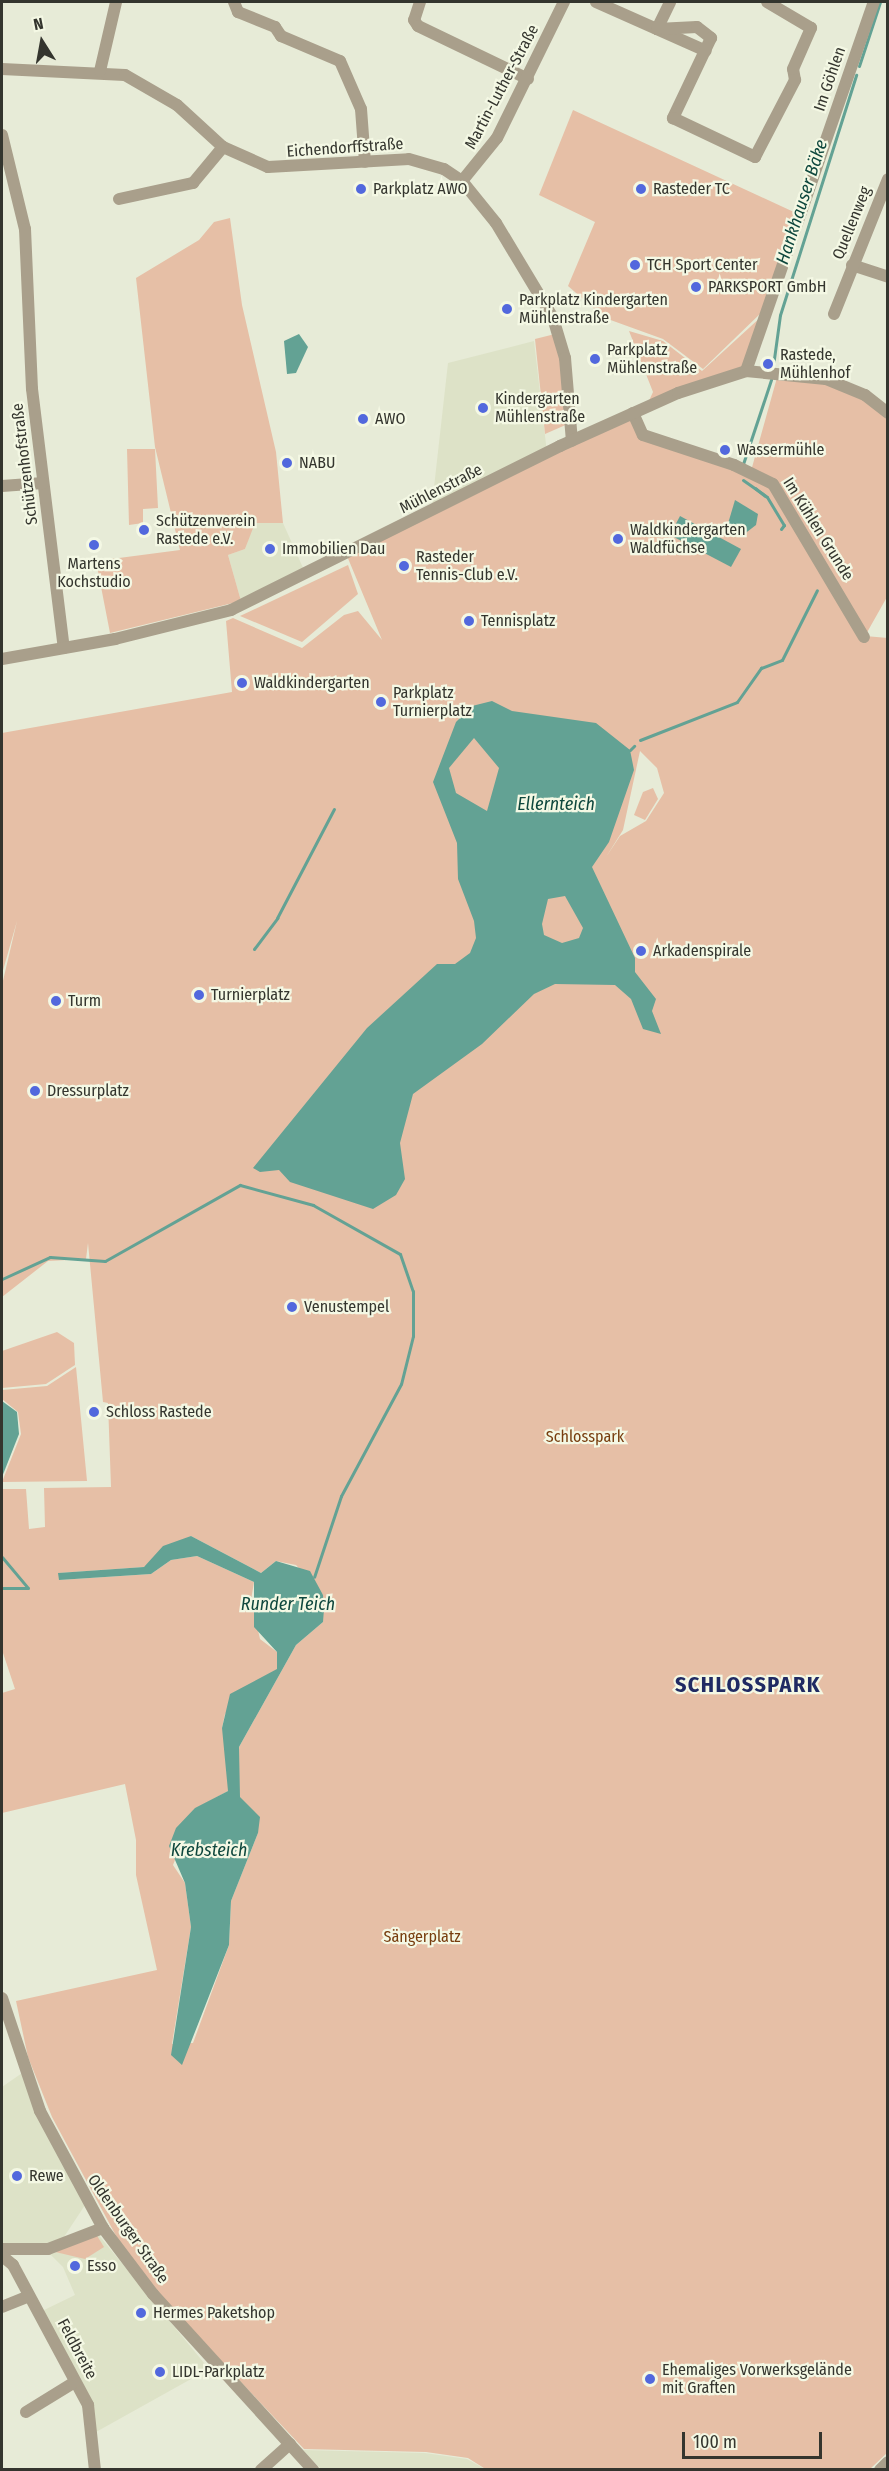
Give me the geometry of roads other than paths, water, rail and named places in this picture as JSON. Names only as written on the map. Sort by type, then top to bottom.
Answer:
[{"type":"street","points":[[100,71],[116,2]]},
{"type":"street","points":[[234,2],[238,12],[275,27],[281,36],[340,61],[361,109],[365,162]]},
{"type":"street","points":[[420,2],[414,20],[418,26],[528,79]]},
{"type":"street","name":"Martin-Luther-Straße","points":[[462,181],[487,154],[528,79],[564,2]]},
{"type":"street","points":[[596,2],[706,51]]},
{"type":"street","points":[[657,29],[670,2]]},
{"type":"street","points":[[657,29],[679,25],[710,33],[706,51],[673,118],[755,157],[795,80],[793,69],[811,28],[767,2]]},
{"type":"street","name":"Im Göhlen","points":[[746,371],[874,2]]},
{"type":"street","name":"Eichendorffstraße","points":[[2,69],[100,71],[125,75],[162,93],[223,147],[282,169],[418,160],[462,181],[496,223],[553,318],[565,358],[572,441]]},
{"type":"street","name":"Schützenhofstraße","points":[[2,135],[25,229],[31,373],[64,648]]},
{"type":"street","points":[[119,199],[193,183],[223,147]]},
{"type":"street","name":"Quellenweg","points":[[834,314],[888,179]]},
{"type":"street","points":[[852,265],[888,277]]},
{"type":"street","name":"Mühlenstraße","points":[[2,659],[64,648],[231,610],[572,441],[633,413],[746,371],[826,379],[865,395],[888,413]]},
{"type":"street","name":"Im Kühlen Grunde","points":[[633,413],[644,435],[734,465],[773,484],[864,637]]},
{"type":"street","points":[[2,486],[43,483]]},
{"type":"street","name":"Oldenburger Straße","points":[[2,1998],[40,2110],[103,2228],[153,2294],[313,2469]]},
{"type":"street","points":[[2,2249],[48,2249],[103,2228]]},
{"type":"street","name":"Feldbreite","points":[[2,2256],[29,2296],[75,2382],[92,2420],[94,2469]]},
{"type":"street","points":[[2,2307],[29,2296]]},
{"type":"street","points":[[26,2412],[75,2382]]},
{"type":"street","points":[[261,2469],[290,2444]]},
{"type":"street","points":[[880,2469],[888,2462]]},
{"type":"water","points":[[299,334],[308,347],[296,373],[287,374],[284,341]]},
{"type":"water","points":[[735,500],[758,514],[756,525],[743,535],[727,527]]},
{"type":"water","points":[[680,516],[741,549],[731,567],[670,535]]},
{"type":"water","name":"Ellernteich","points":[[492,701],[512,711],[596,723],[630,750],[634,770],[609,842],[592,867],[635,958],[635,972],[656,999],[652,1011],[661,1034],[643,1029],[631,999],[615,985],[555,984],[534,994],[482,1044],[413,1094],[400,1143],[405,1179],[396,1195],[373,1209],[290,1182],[279,1170],[260,1172],[253,1168],[367,1028],[437,964],[455,964],[470,953],[476,938],[474,921],[458,879],[457,843],[433,782],[456,722],[472,706]],"holes":[[[474,738],[499,768],[487,811],[456,793],[449,768]],[[565,896],[583,928],[579,938],[562,943],[544,935],[542,924],[548,899]]]},
{"type":"water","points":[[2,1401],[17,1412],[19,1434],[2,1477]]},
{"type":"water","points":[[191,1536],[261,1573],[276,1561],[310,1571],[323,1595],[324,1609],[323,1622],[296,1645],[239,1747],[240,1797],[260,1817],[258,1833],[231,1901],[229,1945],[182,2065],[171,2055],[191,1927],[185,1883],[169,1846],[176,1828],[195,1808],[228,1791],[222,1728],[230,1694],[277,1669],[277,1652],[254,1627],[254,1582],[197,1556],[171,1560],[151,1574],[59,1580],[58,1573],[144,1567],[163,1546]]},
{"type":"waterway","points":[[859,66],[880,2]]},
{"type":"waterway","name":"Hankhauser Bäke","points":[[773,366],[780,315],[856,75]]},
{"type":"waterway","name":"Hankhauser Bäke","points":[[743,464],[771,380]]},
{"type":"waterway","points":[[743,480],[767,497],[784,525],[781,529]]},
{"type":"waterway","points":[[755,488],[765,496]]},
{"type":"waterway","name":"Hankhauser Bäke","points":[[640,740],[737,702],[761,668],[782,660],[817,590]]},
{"type":"waterway","name":"Hankhauser Bäke","points":[[630,750],[634,746]]},
{"type":"waterway","points":[[254,949],[277,918],[334,809]]},
{"type":"waterway","points":[[2,1279],[50,1257],[105,1261],[240,1185],[313,1205],[400,1254],[413,1291],[413,1336],[401,1384],[341,1496],[314,1577]]},
{"type":"waterway","points":[[2,1557],[28,1588],[2,1588]]},
{"type":"place","name":"Parkplatz AWO","points":[[361,189]]},
{"type":"place","name":"Rasteder TC","points":[[641,189]]},
{"type":"place","name":"TCH Sport Center","points":[[635,265]]},
{"type":"place","name":"PARKSPORT GmbH","points":[[696,287]]},
{"type":"place","name":"Parkplatz Kindergarten Mühlenstraße","points":[[507,309]]},
{"type":"place","name":"Parkplatz Mühlenstraße","points":[[595,359]]},
{"type":"place","name":"Rastede, Mühlenhof","points":[[768,364]]},
{"type":"place","name":"Kindergarten Mühlenstraße","points":[[483,408]]},
{"type":"place","name":"AWO","points":[[363,419]]},
{"type":"place","name":"Wassermühle","points":[[725,450]]},
{"type":"place","name":"NABU","points":[[287,463]]},
{"type":"place","name":"Schützenverein Rastede e.V.","points":[[144,530]]},
{"type":"place","name":"Waldkindergarten Waldfüchse","points":[[618,539]]},
{"type":"place","name":"Martens Kochstudio","points":[[94,545]]},
{"type":"place","name":"Immobilien Dau","points":[[270,549]]},
{"type":"place","name":"Rasteder Tennis-Club e.V.","points":[[404,566]]},
{"type":"place","name":"Tennisplatz","points":[[469,621]]},
{"type":"place","name":"Waldkindergarten","points":[[242,683]]},
{"type":"place","name":"Parkplatz Turnierplatz","points":[[381,702]]},
{"type":"place","name":"Arkadenspirale","points":[[641,951]]},
{"type":"place","name":"Turnierplatz","points":[[199,995]]},
{"type":"place","name":"Turm","points":[[56,1001]]},
{"type":"place","name":"Dressurplatz","points":[[35,1091]]},
{"type":"place","name":"Venustempel","points":[[292,1307]]},
{"type":"place","name":"Schloss Rastede","points":[[94,1412]]},
{"type":"place","name":"Rewe","points":[[17,2176]]},
{"type":"place","name":"Esso","points":[[75,2266]]},
{"type":"place","name":"Hermes Paketshop","points":[[141,2313]]},
{"type":"place","name":"LIDL-Parkplatz","points":[[160,2372]]},
{"type":"place","name":"Ehemaliges Vorwerksgelände mit Graften","points":[[650,2379]]},
{"type":"district","name":"SCHLOSSPARK","points":[[748,1685]]},
{"type":"park label","name":"Schlosspark","points":[[585,1437]]},
{"type":"park label","name":"Sängerplatz","points":[[422,1937]]},
{"type":"water label","name":"Runder Teich","points":[[288,1604]]},
{"type":"water label","name":"Krebsteich","points":[[209,1850]]}]
